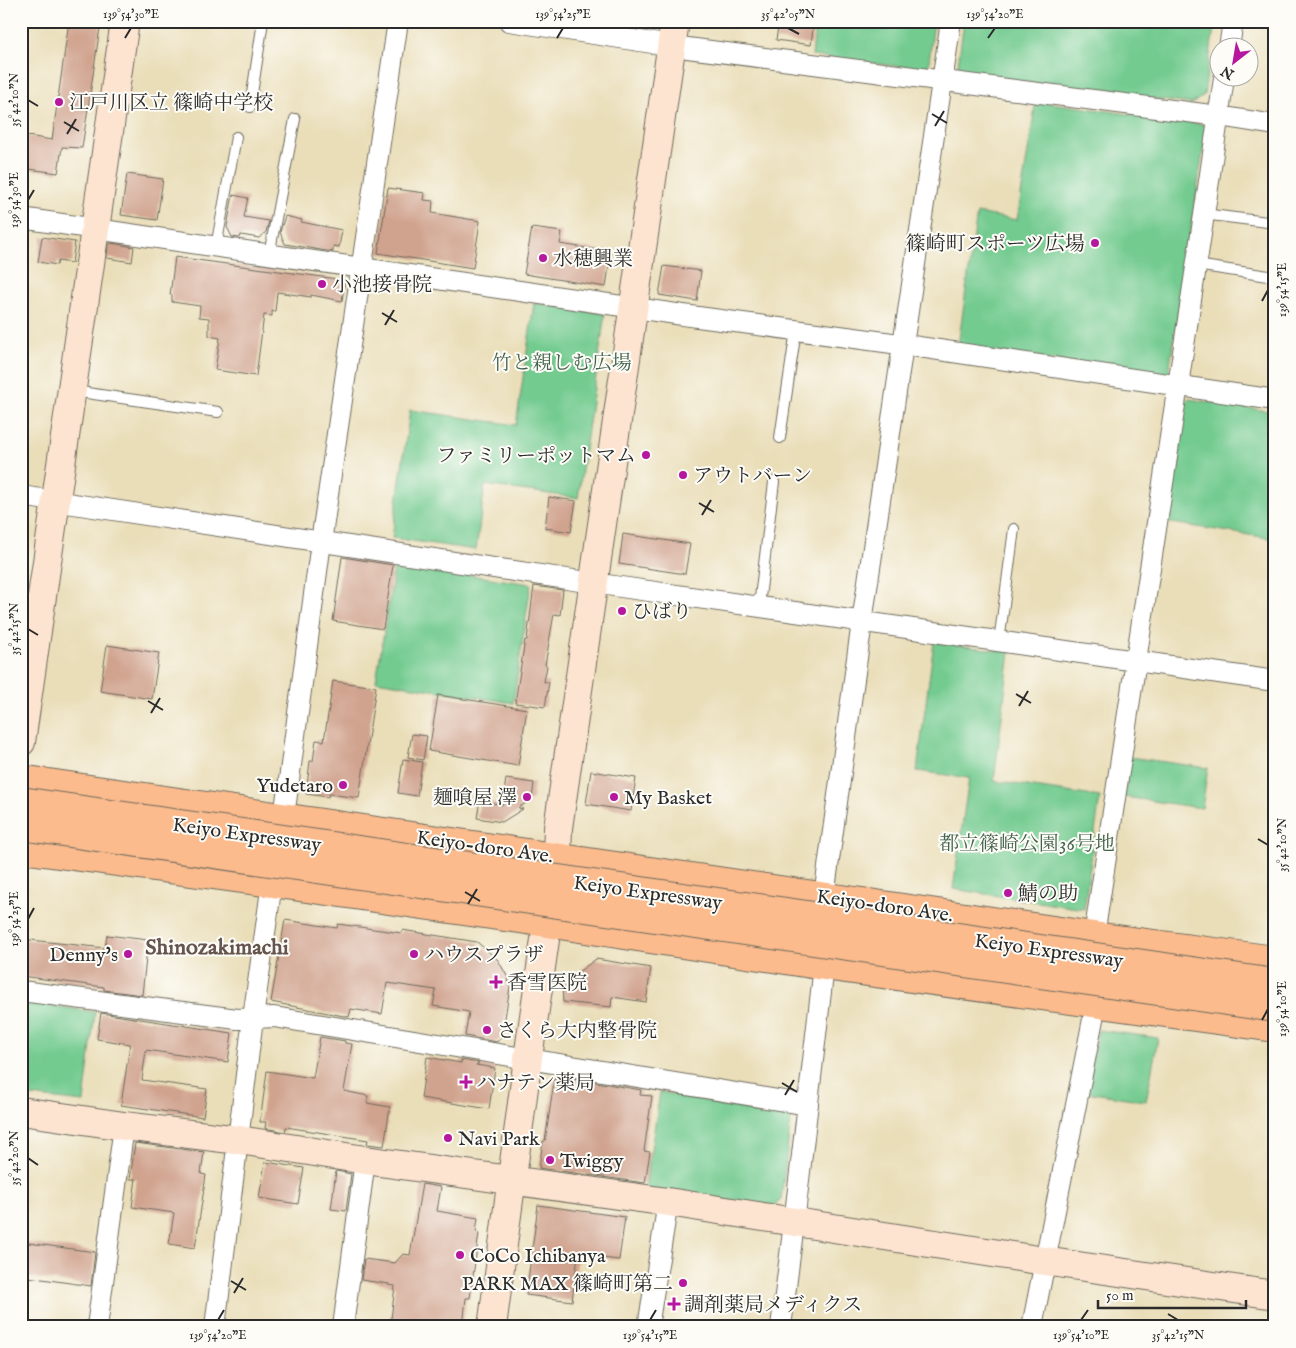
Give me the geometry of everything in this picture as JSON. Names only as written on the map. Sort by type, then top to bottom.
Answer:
[{"type":"highway","name":"Keiyo-doro Ave.","points":[[21,778],[1094,936],[1275,960]]},
{"type":"highway","name":"Keiyo Expressway","points":[[21,801],[1275,983]]},
{"type":"highway","name":"Keiyo Expressway","points":[[21,826],[1275,1008]]},
{"type":"highway","points":[[21,849],[272,883],[824,966],[1275,1028]]},
{"type":"street","points":[[21,742],[125,21]]},
{"type":"street","points":[[284,817],[321,542],[398,21]]},
{"type":"street","points":[[509,21],[673,34],[943,82],[1219,116],[1275,125]]},
{"type":"street","points":[[824,896],[862,622],[951,21]]},
{"type":"street","points":[[1230,38],[1233,21]]},
{"type":"street","points":[[492,1327],[546,923],[557,856],[558,828],[673,34]]},
{"type":"street","points":[[1094,936],[1223,88]]},
{"type":"street","points":[[21,218],[1275,400]]},
{"type":"street","points":[[21,496],[593,583],[1275,681]]},
{"type":"street","points":[[215,1327],[240,1140],[253,1018],[272,883]]},
{"type":"street","points":[[781,1327],[824,966]]},
{"type":"street","points":[[21,991],[237,1019],[274,1017],[808,1105]]},
{"type":"street","points":[[1032,1327],[1096,1004]]},
{"type":"street","points":[[21,1111],[240,1140],[365,1160],[668,1202],[794,1223],[1275,1295]]},
{"type":"street","points":[[97,1327],[124,1126]]},
{"type":"street","points":[[343,1327],[365,1160]]},
{"type":"street","points":[[648,1327],[668,1202]]},
{"type":"lane","points":[[250,107],[264,21]]},
{"type":"lane","points":[[268,255],[295,119]]},
{"type":"lane","points":[[216,247],[236,137]]},
{"type":"lane","points":[[1204,214],[1275,223]]},
{"type":"lane","points":[[1196,265],[1275,278]]},
{"type":"lane","points":[[780,438],[796,330]]},
{"type":"lane","points":[[72,391],[218,412]]},
{"type":"lane","points":[[759,606],[774,482]]},
{"type":"lane","points":[[999,642],[1014,529]]},
{"type":"green space","points":[[816,21],[934,21],[928,70],[812,56]]},
{"type":"green space","points":[[964,21],[1215,21],[1212,38],[1208,38],[1208,68],[1204,95],[1192,104],[968,75],[958,65]]},
{"type":"green space","points":[[1036,101],[1207,125],[1168,378],[958,346],[977,213],[1017,220]]},
{"type":"green space","name":"竹と親しむ広場","points":[[534,303],[605,314],[578,498],[485,485],[476,550],[392,538],[410,410],[516,425]]},
{"type":"green space","points":[[1189,399],[1275,412],[1275,539],[1165,522],[1183,403]]},
{"type":"green space","points":[[395,564],[531,584],[513,703],[376,681]]},
{"type":"green space","name":"都立篠崎公園36号地","points":[[934,642],[1010,652],[994,781],[1100,797],[1084,909],[953,889],[969,778],[917,771]]},
{"type":"green space","points":[[1129,757],[1208,768],[1202,808],[1124,797]]},
{"type":"green space","points":[[21,1001],[95,1012],[84,1102],[21,1095]]},
{"type":"green space","points":[[1098,1030],[1158,1038],[1146,1101],[1086,1092]]},
{"type":"green space","points":[[660,1092],[785,1112],[791,1118],[781,1200],[773,1207],[645,1189]]},
{"type":"building","points":[[69,21],[101,21],[82,148],[62,147],[58,173],[21,168],[21,135],[52,140]]},
{"type":"building","points":[[779,21],[814,21],[811,45],[776,40]]},
{"type":"building","points":[[127,174],[163,179],[157,220],[121,215]]},
{"type":"building","points":[[388,188],[425,193],[424,200],[433,201],[432,213],[480,221],[473,268],[378,253]]},
{"type":"building","points":[[233,195],[248,198],[244,217],[269,221],[266,232],[259,238],[241,235],[240,238],[232,237],[227,227]]},
{"type":"building","points":[[285,216],[302,220],[301,222],[342,230],[339,247],[333,246],[333,252],[285,244],[280,232]]},
{"type":"building","points":[[532,228],[562,232],[560,244],[611,252],[606,287],[524,274]]},
{"type":"building","points":[[42,237],[75,242],[72,263],[58,261],[57,265],[38,262]]},
{"type":"building","points":[[111,243],[134,247],[132,262],[107,258],[108,245]]},
{"type":"building","points":[[175,257],[345,280],[342,301],[311,295],[311,297],[277,292],[275,312],[272,311],[272,316],[264,315],[256,376],[215,370],[220,338],[209,336],[209,318],[199,317],[200,306],[172,302],[172,295],[170,295]]},
{"type":"building","points":[[664,266],[701,271],[697,301],[659,295]]},
{"type":"building","points":[[549,497],[576,501],[571,532],[545,528]]},
{"type":"building","points":[[623,534],[690,544],[685,574],[619,564]]},
{"type":"building","points":[[342,557],[393,565],[383,629],[333,621]]},
{"type":"building","points":[[534,586],[563,590],[560,615],[554,614],[545,665],[547,666],[544,682],[549,682],[545,707],[515,703],[525,640],[527,640]]},
{"type":"building","points":[[107,645],[159,653],[152,699],[100,691]]},
{"type":"building","points":[[333,681],[376,687],[359,798],[329,794],[328,797],[306,794],[310,761],[313,761],[316,740],[324,741]]},
{"type":"building","points":[[438,695],[527,709],[518,766],[429,751]]},
{"type":"building","points":[[412,734],[427,736],[423,760],[408,757]]},
{"type":"building","points":[[403,759],[422,762],[417,796],[398,793]]},
{"type":"building","points":[[591,771],[636,778],[631,811],[586,804]]},
{"type":"building","points":[[506,779],[534,783],[532,799],[518,808],[523,809],[502,822],[477,818],[480,800],[502,805]]},
{"type":"building","points":[[285,920],[337,928],[338,924],[402,933],[402,930],[477,942],[498,960],[508,978],[510,987],[502,1036],[497,1042],[465,1036],[469,1012],[433,1006],[436,990],[387,983],[382,1014],[351,1009],[349,1017],[271,1002]]},
{"type":"building","points":[[107,935],[148,940],[142,995],[104,990],[104,987],[21,976],[21,939],[105,948]]},
{"type":"building","points":[[596,959],[651,968],[646,1002],[612,997],[611,1007],[563,1002],[562,984]]},
{"type":"building","points":[[101,1013],[232,1033],[228,1062],[146,1050],[142,1080],[207,1089],[203,1117],[121,1105],[130,1044],[97,1039]]},
{"type":"building","points":[[320,1037],[352,1044],[344,1091],[368,1096],[367,1103],[390,1107],[384,1146],[367,1144],[368,1140],[286,1127],[285,1132],[265,1128],[266,1122],[260,1122],[267,1071],[313,1078]]},
{"type":"building","points":[[427,1057],[461,1063],[461,1060],[495,1068],[489,1109],[421,1098]]},
{"type":"building","points":[[555,1075],[641,1090],[640,1095],[652,1096],[644,1151],[650,1152],[645,1183],[539,1168]]},
{"type":"building","points":[[135,1143],[204,1152],[201,1174],[206,1175],[195,1248],[169,1244],[174,1213],[132,1207],[136,1179],[130,1179]]},
{"type":"building","points":[[265,1162],[304,1168],[298,1204],[259,1198]]},
{"type":"building","points":[[336,1171],[351,1174],[346,1211],[331,1209]]},
{"type":"building","points":[[422,1184],[441,1187],[437,1211],[478,1218],[476,1232],[479,1233],[470,1298],[466,1298],[463,1327],[392,1327],[393,1320],[391,1319],[395,1286],[361,1280],[364,1259],[395,1263],[403,1254],[410,1255]]},
{"type":"building","points":[[538,1205],[625,1217],[619,1260],[578,1255],[572,1301],[526,1295]]},
{"type":"building","points":[[21,1242],[95,1252],[91,1286],[21,1276]]},
{"type":"place","name":"江戸川区立 篠崎中学校","points":[[59,102]]},
{"type":"place","name":"篠崎町スポーツ広場","points":[[1095,243]]},
{"type":"place","name":"水穂興業","points":[[543,258]]},
{"type":"place","name":"小池接骨院","points":[[322,284]]},
{"type":"place","name":"ファミリーポットマム","points":[[646,455]]},
{"type":"place","name":"アウトバーン","points":[[683,475]]},
{"type":"place","name":"ひばり","points":[[622,611]]},
{"type":"place","name":"Yudetaro","points":[[343,785]]},
{"type":"place","name":"麺喰屋 澤","points":[[527,797]]},
{"type":"place","name":"My Basket","points":[[614,797]]},
{"type":"place","name":"鯖の助","points":[[1008,893]]},
{"type":"place","name":"Denny's","points":[[128,954]]},
{"type":"place","name":"ハウスプラザ","points":[[414,954]]},
{"type":"place","name":"香雪医院","points":[[496,982]]},
{"type":"place","name":"さくら大内整骨院","points":[[487,1030]]},
{"type":"place","name":"ハナテン薬局","points":[[466,1082]]},
{"type":"place","name":"Navi Park","points":[[448,1138]]},
{"type":"place","name":"Twiggy","points":[[550,1160]]},
{"type":"place","name":"CoCo Ichibanya","points":[[460,1255]]},
{"type":"place","name":"PARK MAX 篠崎町第二","points":[[683,1283]]},
{"type":"place","name":"調剤薬局メディクス","points":[[674,1304]]},
{"type":"district","name":"Shinozakimachi","points":[[217,946]]}]
